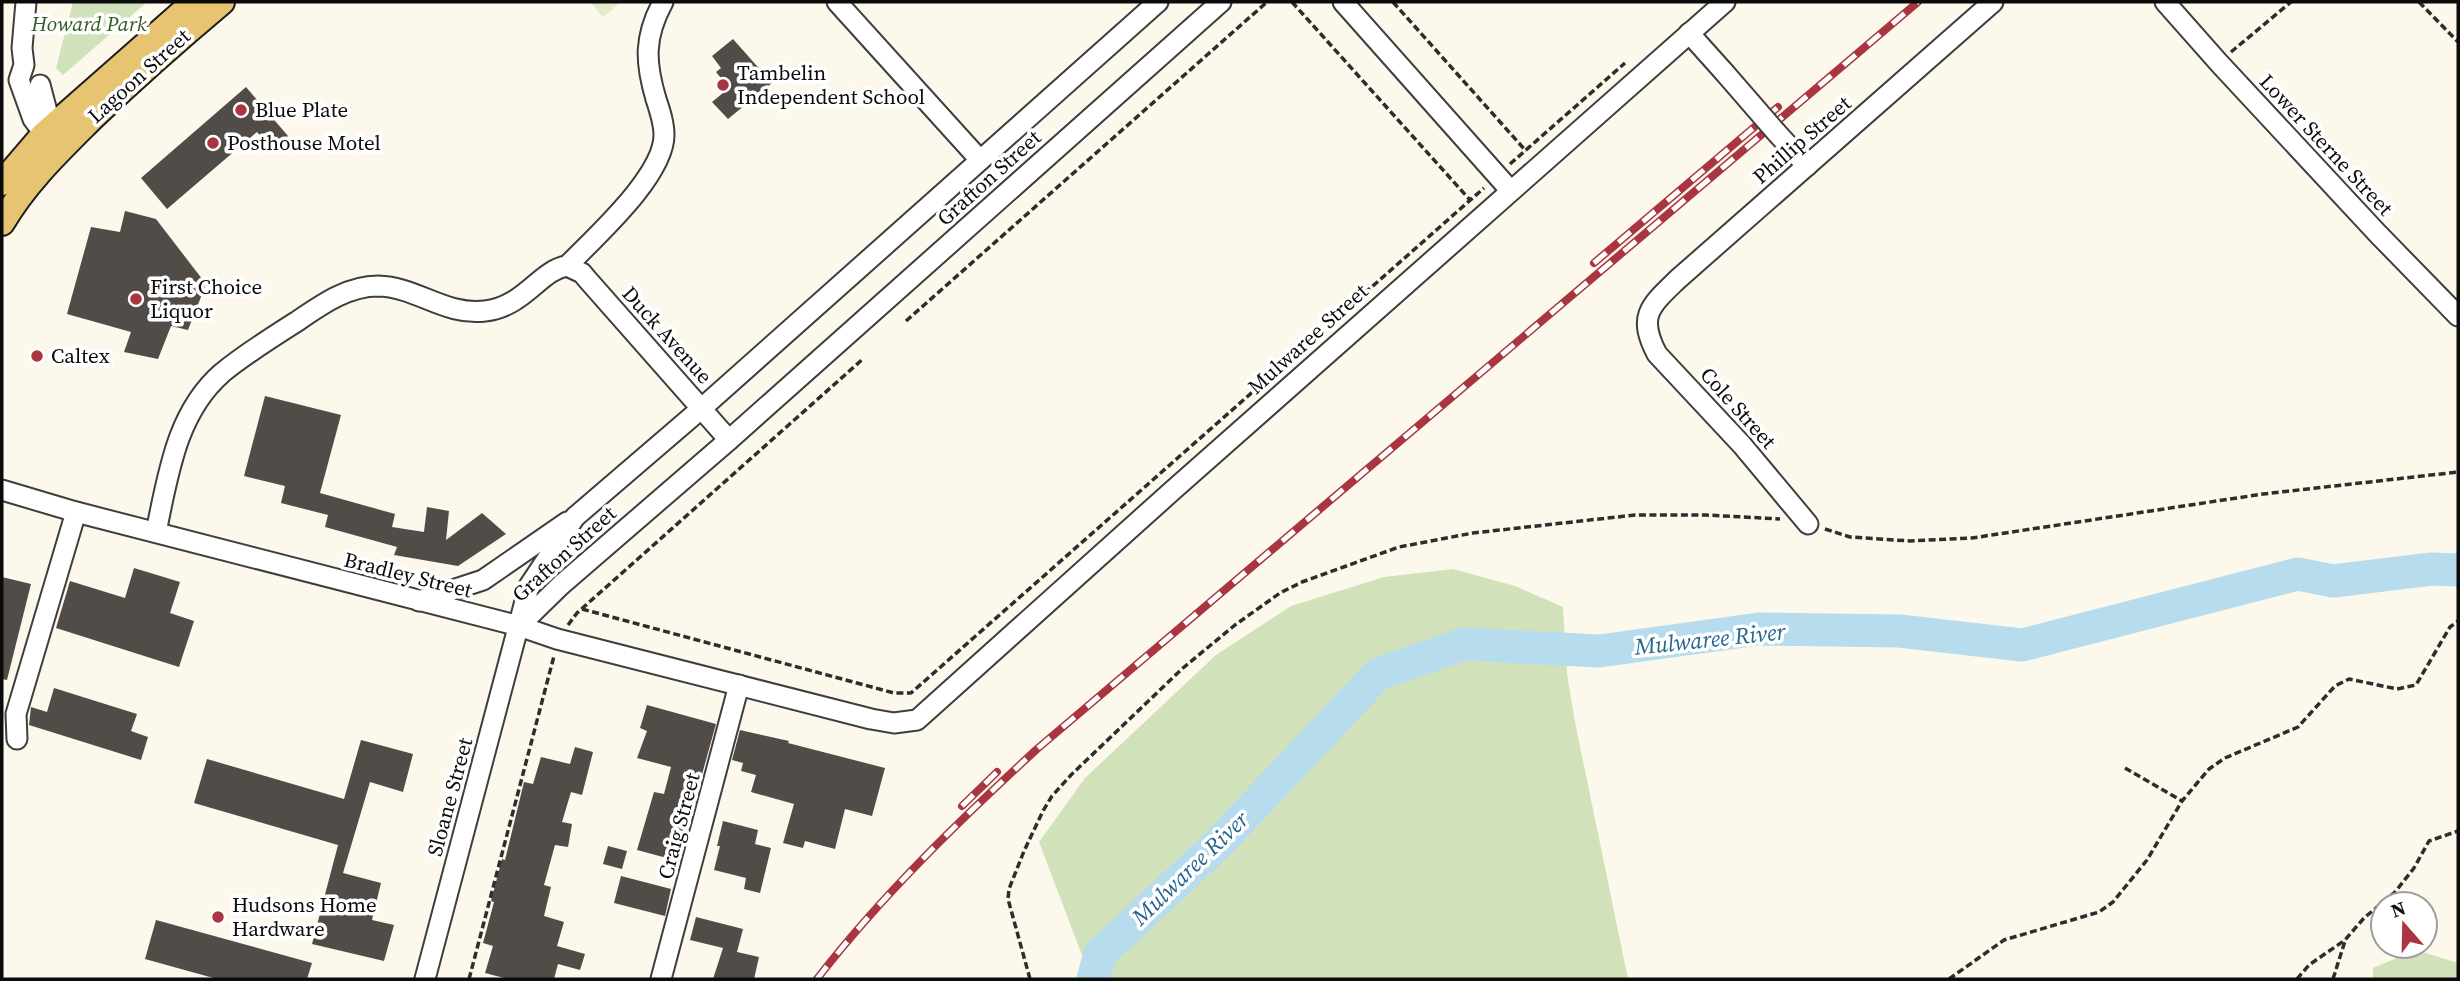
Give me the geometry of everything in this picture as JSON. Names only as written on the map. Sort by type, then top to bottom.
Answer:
[{"type":"main road","name":"Lagoon Street","points":[[54,132],[194,2]]},
{"type":"main road","name":"Lagoon Street","points":[[54,132],[125,85],[222,2]]},
{"type":"main road","points":[[2,183],[54,132]]},
{"type":"main road","points":[[2,223],[26,187],[54,132]]},
{"type":"street","points":[[26,2],[22,48],[24,65],[19,80],[29,110],[54,132]]},
{"type":"street","points":[[156,532],[177,444],[188,415],[197,401],[228,368],[302,317],[342,294],[375,286],[408,291],[462,312],[492,311],[521,298],[554,271],[567,266],[652,173],[660,154],[664,136],[662,118],[647,60],[649,38],[663,2]]},
{"type":"street","points":[[837,2],[980,160]]},
{"type":"street","name":"Grafton Street","points":[[519,626],[529,586],[575,517],[702,408],[1158,2]]},
{"type":"street","name":"Grafton Street","points":[[519,626],[561,585],[729,440],[1221,2]]},
{"type":"street","points":[[1343,2],[1504,183]]},
{"type":"street","name":"Mulwaree Street","points":[[925,713],[1504,183],[1725,2]]},
{"type":"street","name":"Phillip Street","points":[[1646,317],[1656,300],[1678,279],[1993,2]]},
{"type":"street","name":"Lower Sterne Street","points":[[2165,2],[2378,234],[2458,316]]},
{"type":"street","points":[[1689,33],[1807,166]]},
{"type":"street","points":[[24,65],[40,85],[54,132]]},
{"type":"street","name":"Duck Avenue","points":[[567,266],[582,273],[729,440]]},
{"type":"street","name":"Cole Street","points":[[1646,317],[1647,335],[1657,354],[1767,473],[1808,524]]},
{"type":"street","name":"Bradley Street","points":[[2,490],[76,512],[519,626],[557,639],[894,723],[917,720],[925,713]]},
{"type":"street","points":[[17,739],[16,714],[76,512]]},
{"type":"street","points":[[418,601],[483,580],[575,517]]},
{"type":"street","name":"Sloane Street","points":[[425,979],[519,626]]},
{"type":"street","name":"Craig Street","points":[[661,979],[740,685]]},
{"type":"path","points":[[906,321],[1267,2]]},
{"type":"path","points":[[1292,2],[1470,200]]},
{"type":"path","points":[[1393,2],[1526,151]]},
{"type":"path","points":[[2219,63],[2291,2]]},
{"type":"path","points":[[2419,2],[2458,42]]},
{"type":"path","points":[[582,608],[901,695],[911,693],[1470,200],[1504,183],[1526,151],[1633,56]]},
{"type":"path","points":[[1030,979],[1008,905],[1009,889],[1024,851],[1052,796],[1183,668],[1235,625],[1280,593],[1302,582],[1399,547],[1473,533],[1609,517],[1664,514],[1753,516],[1808,524],[1850,537],[1910,541],[1972,538],[2263,494],[2458,472]]},
{"type":"path","points":[[1949,979],[2004,940],[2099,912],[2113,902],[2147,860],[2182,801],[2209,769],[2225,758],[2298,727],[2335,686],[2349,679],[2397,690],[2416,685],[2450,627],[2458,621]]},
{"type":"path","points":[[2125,768],[2182,801]]},
{"type":"path","points":[[2297,979],[2309,965],[2345,940],[2364,918],[2395,892],[2414,868],[2429,841],[2458,831]]},
{"type":"path","points":[[2333,979],[2345,940]]},
{"type":"green space","name":"Howard Park","points":[[73,2],[147,2],[63,75],[56,68]]},
{"type":"green space","points":[[590,2],[621,2],[603,17]]},
{"type":"green space","points":[[1453,569],[1515,586],[1563,607],[1567,674],[1575,722],[1628,979],[1091,979],[1039,842],[1085,778],[1216,655],[1291,606],[1384,577]]},
{"type":"green space","points":[[2439,957],[2458,963],[2458,979],[2373,979],[2373,968],[2392,960],[2439,960]]},
{"type":"building","points":[[733,39],[772,83],[728,119],[712,102],[729,88],[716,72],[721,68],[712,56]]},
{"type":"building","name":"Posthouse Motel","points":[[246,87],[288,136],[272,150],[257,132],[167,209],[141,178]]},
{"type":"building","name":"First Choice Liquor","points":[[125,211],[156,219],[206,284],[188,330],[171,326],[158,359],[124,352],[131,332],[67,314],[91,227],[120,232]]},
{"type":"building","points":[[265,396],[341,415],[320,493],[395,514],[392,527],[424,532],[427,507],[449,511],[446,540],[482,513],[506,534],[458,566],[394,555],[397,547],[325,527],[328,515],[281,503],[285,486],[244,476]]},
{"type":"building","points":[[134,568],[180,582],[170,613],[194,621],[179,667],[56,628],[70,581],[125,598]]},
{"type":"building","points":[[2,577],[31,584],[7,680],[2,679]]},
{"type":"building","points":[[54,688],[137,714],[131,731],[148,737],[141,760],[29,725],[31,707],[47,712]]},
{"type":"building","points":[[647,705],[716,724],[678,861],[637,850],[654,792],[664,794],[671,767],[637,758],[647,731],[640,728]]},
{"type":"building","points":[[740,730],[885,768],[872,816],[845,809],[835,849],[805,841],[803,848],[783,843],[794,804],[751,792],[756,775],[741,771],[743,763],[732,760]]},
{"type":"building","points":[[361,740],[413,754],[403,792],[370,782],[343,873],[381,883],[372,920],[394,925],[384,961],[312,944],[338,845],[194,803],[207,759],[344,799]]},
{"type":"building","points":[[575,747],[593,752],[582,795],[571,792],[562,822],[572,824],[568,847],[555,845],[544,885],[551,887],[544,916],[564,922],[557,946],[585,954],[580,970],[558,964],[554,979],[508,979],[485,973],[493,946],[483,943],[494,902],[491,901],[502,859],[505,860],[524,782],[533,784],[541,757],[570,764]]},
{"type":"building","points":[[723,821],[758,830],[755,844],[771,848],[760,893],[744,889],[746,878],[714,870]]},
{"type":"building","points":[[608,846],[627,851],[622,869],[603,864]]},
{"type":"building","points":[[621,876],[671,889],[665,916],[614,903]]},
{"type":"building","points":[[696,917],[743,929],[737,952],[759,957],[754,979],[713,979],[723,948],[690,940]]},
{"type":"building","points":[[156,920],[312,963],[307,979],[217,979],[145,959]]},
{"type":"waterway","name":"Mulwaree River","points":[[1093,979],[1100,954],[1219,843],[1378,674],[1464,644],[1599,651],[1759,629],[1899,631],[2022,645],[2298,574],[2333,581],[2432,569],[2458,570]]},
{"type":"railway","points":[[817,979],[868,918],[922,860],[1037,749],[1918,2]]},
{"type":"railway","points":[[1594,263],[1778,107]]},
{"type":"railway","points":[[962,806],[997,772]]},
{"type":"place","name":"Tambelin Independent School","points":[[723,85]]},
{"type":"place","name":"Blue Plate","points":[[241,110]]},
{"type":"place","name":"Posthouse Motel","points":[[213,143]]},
{"type":"place","name":"First Choice Liquor","points":[[136,299]]},
{"type":"place","name":"Caltex","points":[[37,356]]},
{"type":"place","name":"Hudsons Home Hardware","points":[[218,917]]}]
